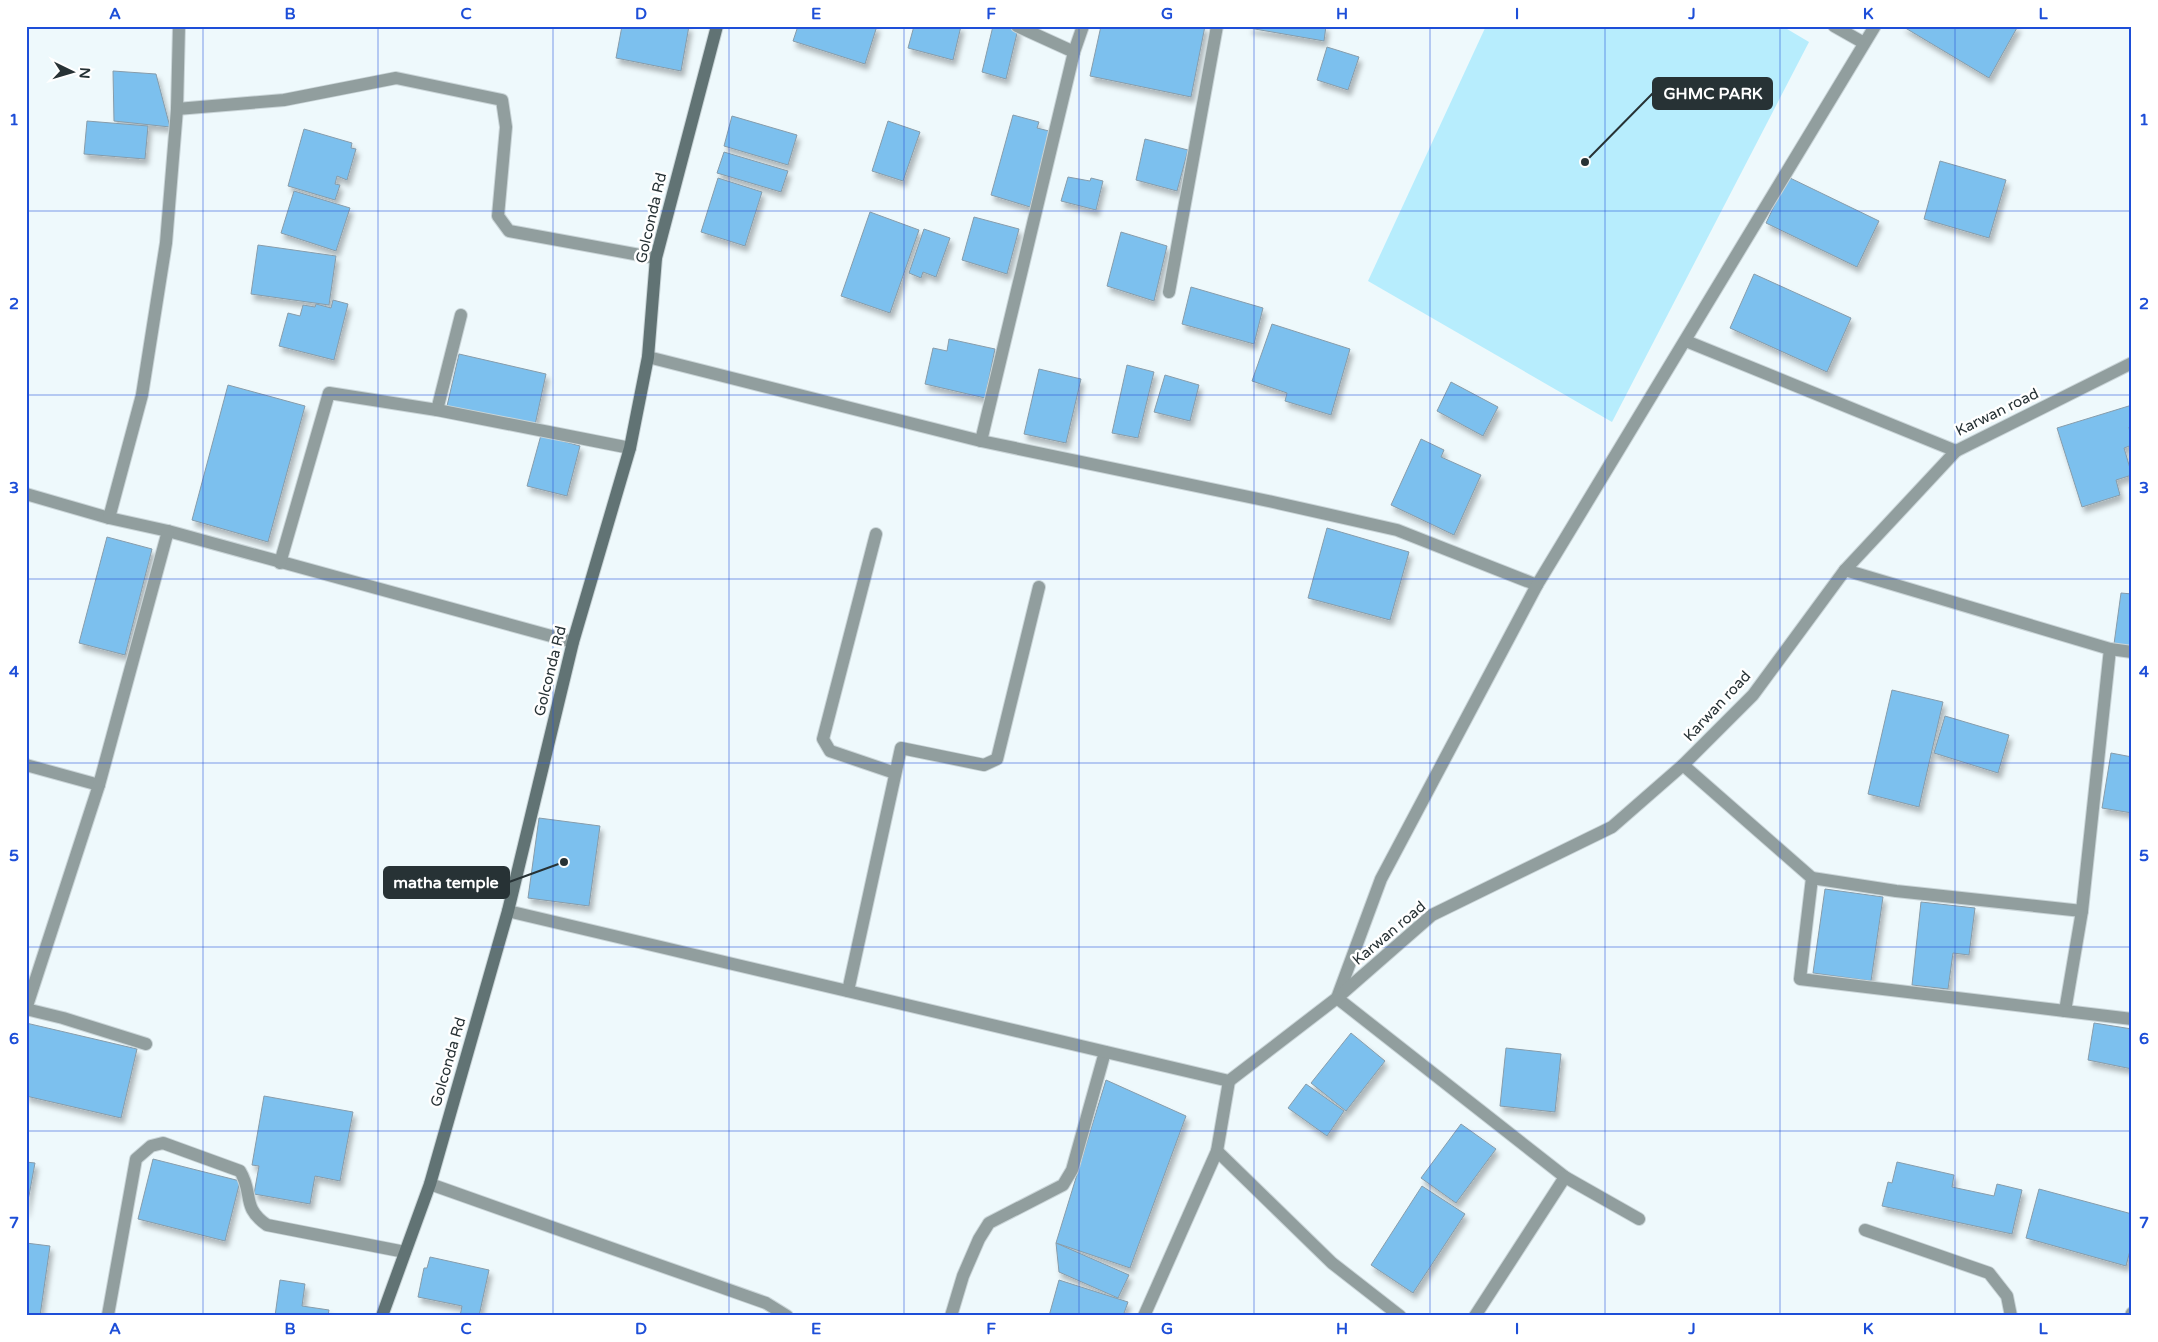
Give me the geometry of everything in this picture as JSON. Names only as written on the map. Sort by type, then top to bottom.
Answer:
[{"type":"main road","name":"Golconda Rd","points":[[382,1316],[430,1184],[508,911],[573,642],[630,448],[648,357],[656,258],[717,26]]},
{"type":"street","points":[[109,518],[142,395],[166,243],[177,110],[179,26]]},
{"type":"street","points":[[1017,26],[1074,52]]},
{"type":"street","points":[[980,440],[1074,52],[1083,26]]},
{"type":"street","points":[[1169,292],[1217,26]]},
{"type":"street","points":[[1834,26],[1864,42]]},
{"type":"street","points":[[1639,1219],[1565,1177],[1337,998],[1381,879],[1537,586],[1874,26]]},
{"type":"street","points":[[177,110],[284,100],[396,78],[502,100],[506,128],[498,216],[509,231],[656,258]]},
{"type":"street","points":[[437,410],[461,315]]},
{"type":"street","points":[[1686,341],[1956,451]]},
{"type":"street","points":[[648,357],[980,440],[1397,530],[1537,586]]},
{"type":"street","name":"Karwan road","points":[[1230,1081],[1337,998],[1432,916],[1612,827],[1683,764],[1753,695],[1845,570],[1956,451],[2132,363]]},
{"type":"street","points":[[280,563],[330,393],[437,410],[630,448]]},
{"type":"street","points":[[26,494],[573,642]]},
{"type":"street","points":[[146,1044],[63,1018],[26,1009],[99,785],[168,531]]},
{"type":"street","points":[[876,534],[823,739],[830,750],[895,774]]},
{"type":"street","points":[[1845,570],[2110,649],[2132,652]]},
{"type":"street","points":[[848,991],[901,748],[984,765],[997,759],[1039,587]]},
{"type":"street","points":[[2065,1011],[2082,910],[2110,649]]},
{"type":"street","points":[[1683,764],[1812,878],[1896,891],[2082,910]]},
{"type":"street","points":[[26,765],[99,785]]},
{"type":"street","points":[[1812,878],[1800,978],[2132,1019]]},
{"type":"street","points":[[508,911],[1230,1081],[1217,1151],[1144,1316]]},
{"type":"street","points":[[951,1316],[963,1276],[979,1239],[989,1223],[1063,1185],[1072,1170],[1105,1052]]},
{"type":"street","points":[[108,1315],[136,1159],[151,1146],[163,1143],[240,1171],[247,1182],[251,1210],[267,1225],[405,1252]]},
{"type":"street","points":[[1217,1151],[1332,1263],[1400,1316]]},
{"type":"street","points":[[1476,1316],[1565,1177]]},
{"type":"street","points":[[430,1184],[766,1303],[787,1316]]},
{"type":"street","points":[[1865,1230],[1989,1273],[2007,1296],[2011,1316]]},
{"type":"shaded area","points":[[1486,26],[1782,26],[1809,42],[1612,422],[1368,281]]},
{"type":"building","points":[[622,26],[689,26],[681,71],[616,58]]},
{"type":"building","points":[[798,26],[877,26],[865,64],[793,41]]},
{"type":"building","points":[[914,26],[961,26],[953,60],[908,48]]},
{"type":"building","points":[[993,26],[1018,29],[1006,79],[982,72]]},
{"type":"building","points":[[1101,26],[1205,26],[1191,97],[1090,76]]},
{"type":"building","points":[[1249,26],[1326,26],[1324,41],[1249,28]]},
{"type":"building","points":[[1902,26],[2018,26],[1989,78]]},
{"type":"building","points":[[1327,47],[1359,57],[1348,90],[1317,80]]},
{"type":"building","points":[[113,71],[156,74],[170,127],[114,121]]},
{"type":"building","points":[[1013,115],[1039,122],[1037,128],[1049,131],[1030,207],[991,195]]},
{"type":"building","points":[[732,116],[797,135],[788,165],[724,146]]},
{"type":"building","points":[[87,121],[148,126],[145,159],[84,154]]},
{"type":"building","points":[[888,121],[920,132],[903,181],[872,171]]},
{"type":"building","points":[[304,129],[352,143],[351,148],[356,149],[347,180],[337,176],[335,184],[340,185],[335,200],[288,186]]},
{"type":"building","points":[[1145,139],[1188,150],[1177,191],[1136,180]]},
{"type":"building","points":[[724,152],[788,171],[781,192],[717,173]]},
{"type":"building","points":[[1940,161],[2006,180],[1989,238],[1924,219]]},
{"type":"building","points":[[1068,177],[1090,181],[1091,178],[1103,181],[1096,210],[1061,201]]},
{"type":"building","points":[[1788,177],[1879,221],[1857,267],[1766,223]]},
{"type":"building","points":[[718,178],[762,192],[745,246],[701,232]]},
{"type":"building","points":[[294,191],[350,208],[336,251],[281,233]]},
{"type":"building","points":[[870,212],[919,230],[890,313],[841,296]]},
{"type":"building","points":[[974,217],[1019,229],[1007,274],[962,260]]},
{"type":"building","points":[[924,229],[950,238],[936,277],[923,272],[921,278],[909,273]]},
{"type":"building","points":[[1121,232],[1167,246],[1154,301],[1107,286]]},
{"type":"building","points":[[258,245],[336,256],[329,305],[251,294]]},
{"type":"building","points":[[1754,274],[1851,318],[1827,372],[1730,328]]},
{"type":"building","points":[[1191,287],[1263,308],[1254,344],[1182,324]]},
{"type":"building","points":[[333,300],[348,304],[334,360],[279,346],[288,313],[300,316],[303,305],[315,307],[316,304],[331,308]]},
{"type":"building","points":[[1272,324],[1350,349],[1331,415],[1285,401],[1287,393],[1252,381]]},
{"type":"building","points":[[949,339],[995,349],[985,398],[925,384],[933,348],[947,351]]},
{"type":"building","points":[[459,354],[546,374],[535,425],[447,406]]},
{"type":"building","points":[[1127,365],[1154,372],[1138,438],[1112,433]]},
{"type":"building","points":[[1039,369],[1081,379],[1066,443],[1024,434]]},
{"type":"building","points":[[1165,375],[1199,385],[1190,421],[1154,412]]},
{"type":"building","points":[[1451,382],[1498,407],[1483,436],[1437,411]]},
{"type":"building","points":[[228,385],[305,406],[268,542],[192,520]]},
{"type":"building","points":[[2132,405],[2132,426],[2129,427],[2132,445],[2124,448],[2132,475],[2116,480],[2120,495],[2082,507],[2057,428]]},
{"type":"building","points":[[541,435],[580,446],[567,496],[527,486]]},
{"type":"building","points":[[1421,439],[1444,450],[1441,457],[1481,475],[1454,535],[1391,505]]},
{"type":"building","points":[[1327,528],[1409,552],[1390,620],[1308,598]]},
{"type":"building","points":[[107,537],[152,549],[125,655],[79,643]]},
{"type":"building","points":[[2121,593],[2132,594],[2132,647],[2114,644]]},
{"type":"building","points":[[1892,690],[1943,702],[1919,807],[1868,794]]},
{"type":"building","points":[[1945,716],[2009,735],[1998,773],[1934,753]]},
{"type":"building","points":[[2111,753],[2132,757],[2132,813],[2102,808]]},
{"type":"building","points":[[539,818],[600,826],[589,906],[528,898]]},
{"type":"building","points":[[1825,889],[1883,897],[1871,981],[1813,973]]},
{"type":"building","points":[[1921,902],[1975,908],[1969,955],[1953,953],[1948,989],[1912,985]]},
{"type":"building","points":[[26,1023],[137,1049],[121,1118],[26,1096]]},
{"type":"building","points":[[2094,1023],[2132,1029],[2132,1069],[2088,1060]]},
{"type":"building","points":[[1351,1033],[1385,1061],[1346,1111],[1311,1083]]},
{"type":"building","points":[[1506,1048],[1561,1054],[1555,1112],[1500,1106]]},
{"type":"building","points":[[1106,1080],[1186,1116],[1130,1268],[1056,1243]]},
{"type":"building","points":[[1306,1084],[1344,1111],[1327,1136],[1288,1108]]},
{"type":"building","points":[[264,1096],[353,1112],[340,1181],[315,1176],[310,1204],[254,1194],[259,1166],[252,1165]]},
{"type":"building","points":[[1461,1124],[1496,1149],[1456,1203],[1421,1178]]},
{"type":"building","points":[[153,1159],[240,1181],[225,1241],[138,1219]]},
{"type":"building","points":[[26,1162],[35,1163],[26,1212]]},
{"type":"building","points":[[1897,1162],[1954,1175],[1952,1187],[1994,1196],[1997,1184],[2022,1190],[2012,1234],[1882,1206],[1888,1182],[1892,1183]]},
{"type":"building","points":[[1422,1186],[1465,1214],[1413,1293],[1371,1265]]},
{"type":"building","points":[[2039,1189],[2132,1214],[2132,1243],[2126,1266],[2026,1238]]},
{"type":"building","points":[[26,1243],[50,1246],[40,1316],[26,1316]]},
{"type":"building","points":[[1056,1243],[1129,1275],[1118,1298],[1059,1272]]},
{"type":"building","points":[[430,1257],[489,1270],[479,1316],[460,1316],[462,1306],[418,1297],[424,1268],[427,1268]]},
{"type":"building","points":[[280,1280],[305,1284],[302,1306],[329,1310],[328,1316],[275,1316]]},
{"type":"building","points":[[1059,1280],[1128,1302],[1123,1316],[1049,1316]]},
{"type":"place","name":"GHMC PARK","points":[[1585,162]]},
{"type":"place","name":"matha temple","points":[[564,862]]}]
